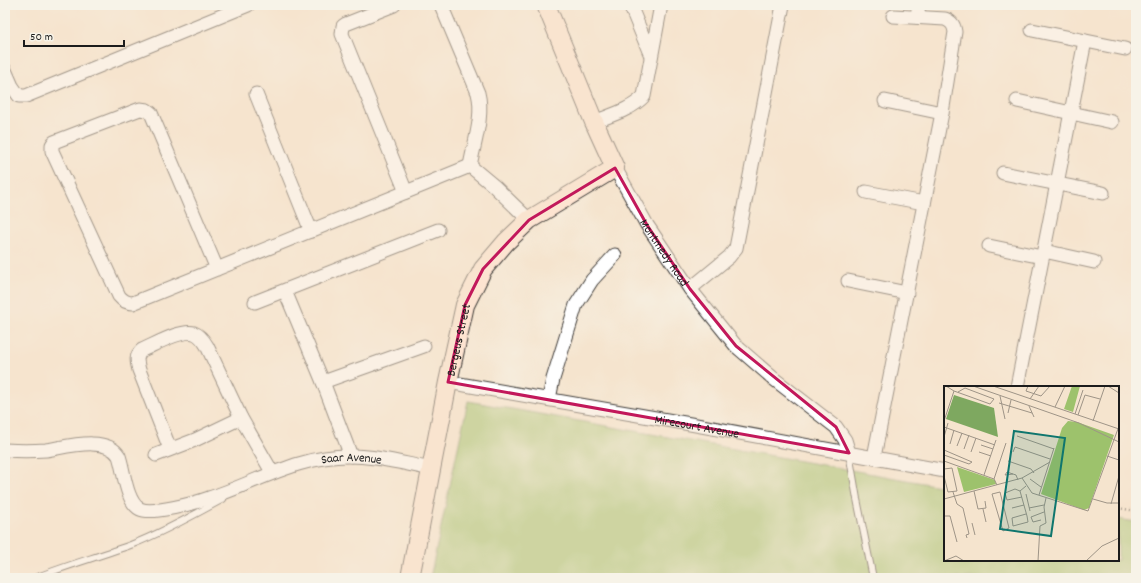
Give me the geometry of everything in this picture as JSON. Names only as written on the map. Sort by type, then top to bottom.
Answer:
[{"type":"street","points":[[5,70],[16,93],[19,96],[26,96],[248,5]]},
{"type":"street","points":[[394,5],[346,24],[343,26],[342,34],[406,192]]},
{"type":"street","points":[[441,5],[480,102],[480,112],[470,166]]},
{"type":"street","name":"Montmedy Road","points":[[546,5],[614,168],[647,225],[690,289],[736,346],[774,379],[836,426],[845,440],[849,453]]},
{"type":"street","points":[[630,5],[651,56]]},
{"type":"street","points":[[594,122],[638,103],[644,96],[661,5]]},
{"type":"street","points":[[690,289],[729,257],[736,248],[783,5]]},
{"type":"street","points":[[874,457],[942,113],[955,38],[954,27],[951,22],[945,19],[918,11],[893,16]]},
{"type":"street","points":[[1032,30],[1125,49]]},
{"type":"street","points":[[1017,386],[1085,41]]},
{"type":"street","points":[[256,94],[311,231]]},
{"type":"street","points":[[886,101],[942,113]]},
{"type":"street","points":[[1017,101],[1112,122]]},
{"type":"street","points":[[217,269],[151,113],[140,108],[54,142],[52,145],[52,151],[119,296],[123,300],[133,303],[311,231],[470,166]]},
{"type":"street","points":[[470,166],[494,186],[529,220]]},
{"type":"street","name":"Bergeus Street","points":[[410,578],[448,382],[466,305],[483,269],[506,242],[529,220],[614,168]]},
{"type":"street","points":[[1003,173],[1102,193]]},
{"type":"street","points":[[866,192],[924,203]]},
{"type":"street","points":[[255,302],[438,230]]},
{"type":"street","points":[[989,246],[1094,262]]},
{"type":"street","points":[[549,399],[553,379],[576,305],[592,280],[615,255]]},
{"type":"street","points":[[848,281],[907,293]]},
{"type":"street","points":[[285,291],[323,382],[351,456]]},
{"type":"street","points":[[170,449],[139,370],[137,357],[142,350],[174,336],[189,332],[196,333],[207,346],[241,418],[272,472]]},
{"type":"street","points":[[323,382],[424,346]]},
{"type":"street","name":"Mirecourt Avenue","points":[[448,382],[874,457],[944,471]]},
{"type":"street","points":[[156,455],[196,440],[241,418]]},
{"type":"street","name":"Saar Avenue","points":[[5,450],[30,451],[87,445],[107,446],[119,456],[126,487],[137,507],[142,510],[165,509],[201,501],[252,482],[272,472],[305,462],[326,458],[351,456],[432,469]]},
{"type":"lane","points":[[849,453],[874,578]]},
{"type":"lane","points":[[35,578],[135,543],[193,516],[252,482]]},
{"type":"path","points":[[1119,508],[1136,511]]},
{"type":"highlighted area","points":[[615,168],[647,225],[690,289],[736,346],[836,427],[849,453],[448,382],[465,305],[483,269],[529,220]]},
{"type":"green space","points":[[468,401],[944,487],[944,561],[1119,561],[1119,519],[1136,522],[1136,578],[430,578]]}]
